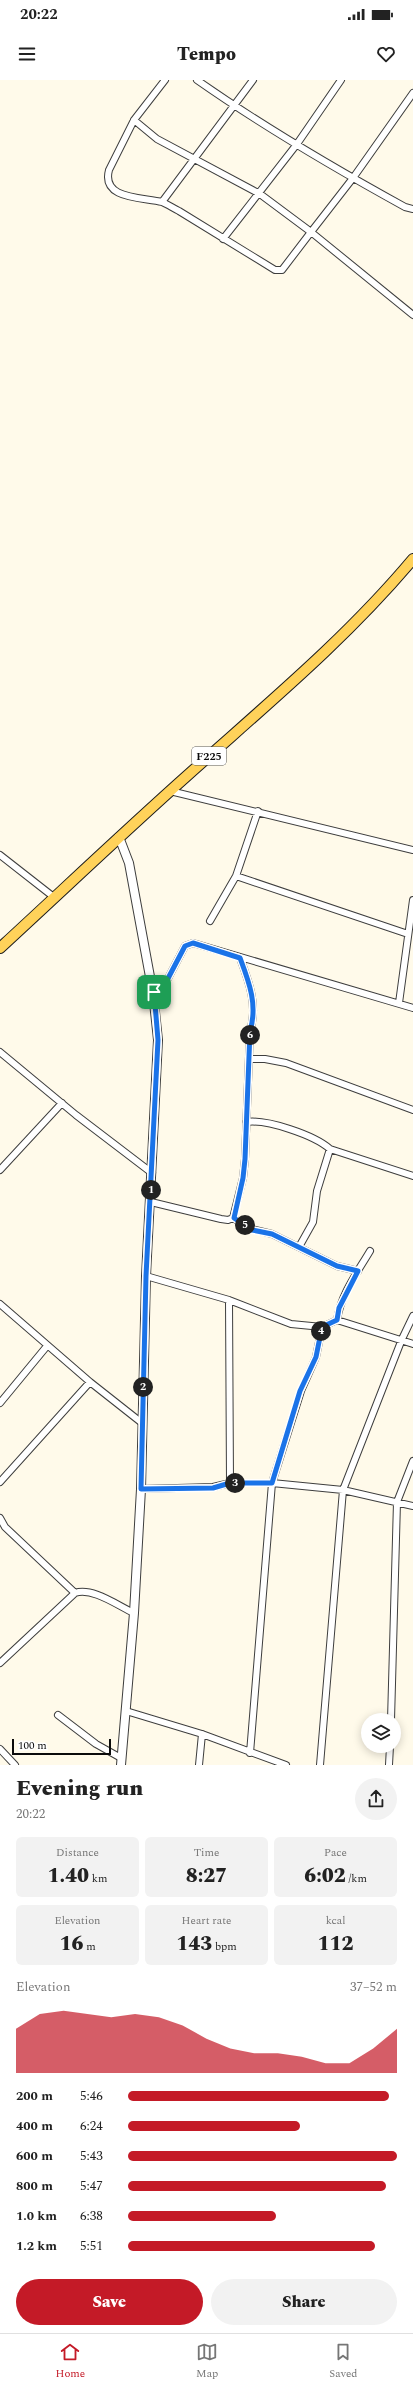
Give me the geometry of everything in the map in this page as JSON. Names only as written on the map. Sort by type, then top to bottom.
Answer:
[{"type":"main road","name":"F225","points":[[0,948],[119,837],[329,650],[384,593],[413,559]]},
{"type":"street","points":[[165,80],[134,120],[108,170],[106,179],[108,184],[121,195],[162,202],[275,270],[282,270],[353,178],[413,93]]},
{"type":"street","points":[[197,80],[235,106],[353,178],[405,207],[413,209]]},
{"type":"street","points":[[162,202],[194,157],[235,106],[253,80]]},
{"type":"street","points":[[223,239],[298,144],[341,80]]},
{"type":"street","points":[[134,120],[157,139],[194,157],[260,194],[311,232],[413,315]]},
{"type":"street","points":[[170,791],[258,811],[413,850]]},
{"type":"street","points":[[210,921],[236,876],[258,811]]},
{"type":"street","points":[[58,1715],[121,1761],[134,1613],[141,1489],[146,1276],[151,1202],[158,1040],[154,992],[129,863],[119,837]]},
{"type":"street","points":[[0,855],[55,898]]},
{"type":"street","points":[[236,876],[408,934]]},
{"type":"street","points":[[399,1004],[413,900]]},
{"type":"street","points":[[154,992],[164,986],[185,946],[193,943],[413,1008]]},
{"type":"street","points":[[234,1218],[243,1178],[250,1059],[250,1031],[254,1018],[252,991],[240,958]]},
{"type":"street","points":[[1,1056],[152,1173]]},
{"type":"street","points":[[250,1059],[265,1059],[286,1063],[413,1110]]},
{"type":"street","points":[[0,1170],[62,1103]]},
{"type":"street","points":[[246,1122],[255,1121],[285,1129],[322,1142],[330,1149],[413,1176]]},
{"type":"street","points":[[299,1247],[312,1222],[317,1191],[330,1149]]},
{"type":"street","points":[[151,1202],[221,1219],[228,1220],[234,1218]]},
{"type":"street","points":[[234,1218],[252,1230],[272,1234],[337,1266],[358,1271]]},
{"type":"street","points":[[337,1320],[339,1308],[370,1251]]},
{"type":"street","points":[[146,1276],[229,1300],[291,1324],[322,1327],[337,1320],[402,1339],[413,1344]]},
{"type":"street","points":[[229,1300],[230,1483]]},
{"type":"street","points":[[0,1304],[47,1346],[142,1423]]},
{"type":"street","points":[[320,1765],[343,1490],[402,1339],[413,1316]]},
{"type":"street","points":[[250,1753],[272,1483],[300,1391],[316,1357],[322,1327]]},
{"type":"street","points":[[0,1403],[47,1346]]},
{"type":"street","points":[[0,1482],[90,1382]]},
{"type":"street","points":[[391,1713],[397,1502],[413,1461]]},
{"type":"street","points":[[141,1489],[213,1488],[230,1483],[272,1483],[343,1490],[413,1506]]},
{"type":"street","points":[[0,1518],[2,1529],[75,1593]]},
{"type":"street","points":[[0,1663],[75,1593],[81,1591],[91,1593],[134,1613]]},
{"type":"street","points":[[126,1711],[202,1734],[250,1753],[286,1765]]},
{"type":"street","points":[[199,1765],[202,1734]]},
{"type":"street","points":[[1,1752],[15,1765]]},
{"type":"street","points":[[390,1753],[390,1765]]},
{"type":"route","points":[[193,943],[240,958],[252,991],[254,1018],[250,1031],[250,1059],[245,1111],[245,1159],[243,1178],[234,1218],[252,1230],[272,1234],[337,1266],[358,1271],[351,1282],[339,1308],[337,1320],[322,1327],[321,1342],[309,1374],[300,1391],[272,1483],[230,1483],[213,1488],[141,1489],[146,1276],[158,1040],[154,992],[164,986],[185,946],[193,943]]}]
